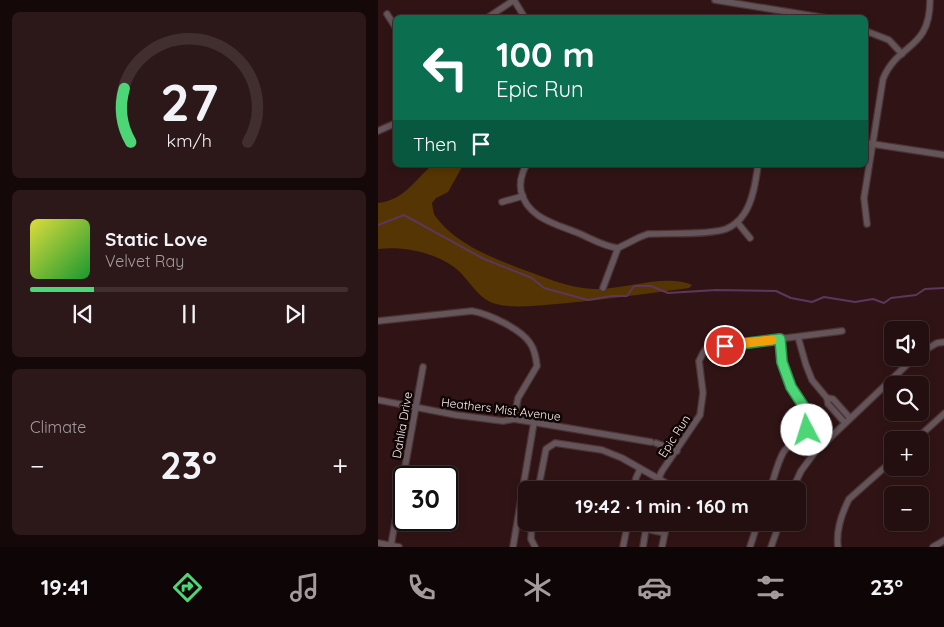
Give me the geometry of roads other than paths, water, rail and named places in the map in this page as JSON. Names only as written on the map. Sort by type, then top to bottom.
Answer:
[{"type":"street","points":[[492,15],[514,0],[523,15]]},
{"type":"street","points":[[715,0],[808,15]]},
{"type":"street","points":[[930,0],[929,17],[922,34],[888,67],[883,79],[869,143],[944,155]]},
{"type":"street","points":[[387,14],[393,23]]},
{"type":"street","points":[[868,32],[889,40],[902,54]]},
{"type":"street","points":[[378,131],[393,124]]},
{"type":"street","points":[[525,167],[520,181],[523,196],[530,209],[540,216],[614,248],[618,248],[648,234],[715,231],[727,228],[737,222],[744,214],[748,206],[758,167]]},
{"type":"street","points":[[867,167],[864,198],[867,224]]},
{"type":"street","points":[[502,202],[523,196]]},
{"type":"street","points":[[737,222],[750,238]]},
{"type":"street","points":[[603,288],[618,248]]},
{"type":"street","points":[[378,321],[472,311],[480,312],[524,336],[532,347],[537,366],[518,398],[514,418]]},
{"type":"street","name":"Epic Run","points":[[658,479],[700,415],[703,393],[699,361],[706,349],[842,331]]},
{"type":"street","points":[[798,337],[812,380],[831,408],[845,423]]},
{"type":"street","points":[[773,481],[783,453],[807,430],[811,423],[809,413],[791,387],[786,374],[782,362],[780,339]]},
{"type":"street","points":[[929,347],[944,342]]},
{"type":"street","points":[[796,481],[815,452],[905,366]]},
{"type":"street","name":"Dahlia Drive","points":[[391,545],[423,367]]},
{"type":"street","points":[[826,398],[833,399],[850,418]]},
{"type":"street","name":"Heathers Mist Avenue","points":[[378,400],[456,415],[503,421],[514,418],[653,442],[677,451]]},
{"type":"street","points":[[831,408],[837,404]]},
{"type":"street","points":[[925,431],[944,413]]},
{"type":"street","points":[[513,547],[534,422]]},
{"type":"street","points":[[540,481],[546,449],[555,443],[602,450],[622,458],[661,481]]},
{"type":"street","points":[[838,547],[840,529],[849,499],[884,468]]},
{"type":"street","points":[[636,481],[640,469]]},
{"type":"street","points":[[531,531],[531,539],[535,547]]},
{"type":"street","points":[[623,547],[626,531]]},
{"type":"street","points":[[643,547],[646,531]]},
{"type":"street","points":[[660,531],[665,533],[662,547]]},
{"type":"street","points":[[750,547],[755,531]]},
{"type":"street","points":[[771,547],[777,531]]},
{"type":"street","points":[[933,547],[944,540]]},
{"type":"street","points":[[378,543],[399,547]]},
{"type":"waterway","points":[[378,225],[404,215],[484,259],[532,278],[544,288],[588,300],[611,296],[627,296],[634,286],[651,286],[668,293],[716,290],[776,291],[791,298],[812,302],[824,297],[855,302],[873,299],[884,303],[891,298],[916,295],[925,289],[945,288]]}]
